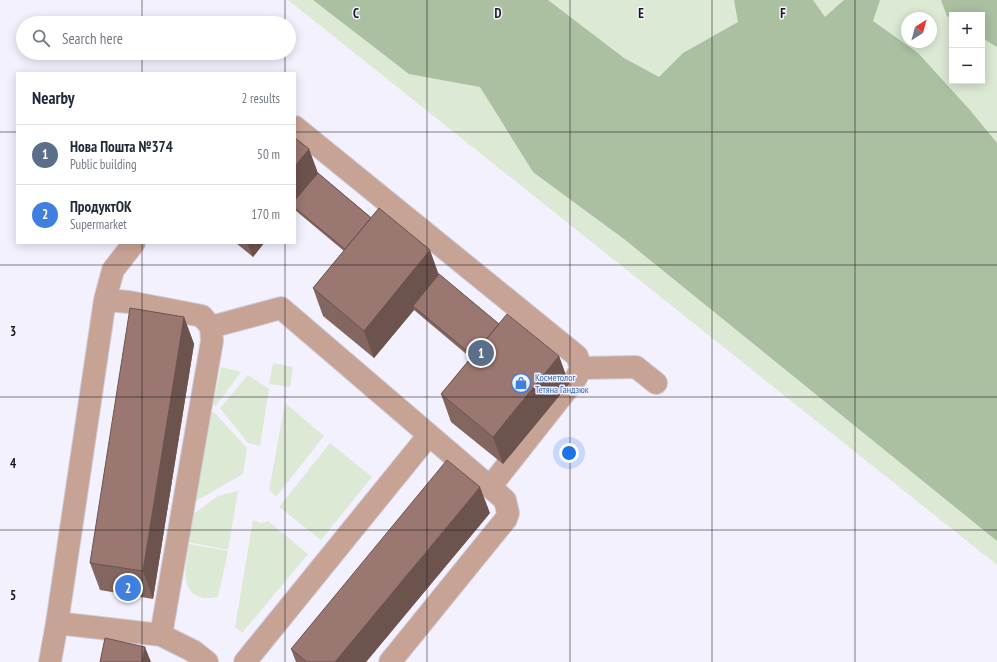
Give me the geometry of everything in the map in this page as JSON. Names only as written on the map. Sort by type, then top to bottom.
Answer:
[{"type":"lane","points":[[296,128],[577,356],[581,368],[576,378],[490,487]]},
{"type":"lane","points":[[50,662],[104,300],[113,270],[133,244]]},
{"type":"lane","points":[[104,300],[129,302],[202,316],[211,328],[212,341],[161,634]]},
{"type":"lane","points":[[211,328],[281,308],[505,500],[508,513],[506,519],[390,662]]},
{"type":"lane","points":[[581,368],[636,367],[656,383]]},
{"type":"lane","points":[[245,662],[429,435]]},
{"type":"lane","points":[[57,623],[161,634],[197,658]]},
{"type":"green space","points":[[288,0],[997,0],[997,565]]},
{"type":"green space","points":[[313,0],[548,0],[624,58],[659,77],[683,53],[738,22],[734,0],[813,0],[825,17],[844,0],[880,0],[873,21],[901,41],[901,48],[911,48],[918,53],[969,109],[997,143],[997,541],[624,239],[533,172],[480,87],[409,74]]},
{"type":"green space","points":[[941,0],[997,0],[997,47],[985,40],[985,12],[949,12],[949,17],[947,16]]},
{"type":"green space","points":[[273,363],[293,367],[290,387],[269,384]]},
{"type":"green space","points":[[221,367],[241,372],[216,406],[213,405]]},
{"type":"green space","points":[[248,375],[269,389],[260,446],[248,443],[220,408]]},
{"type":"green space","points":[[285,403],[324,436],[276,497],[269,490]]},
{"type":"green space","points":[[211,412],[215,413],[247,448],[243,474],[196,501]]},
{"type":"green space","points":[[330,443],[372,477],[321,540],[279,507]]},
{"type":"green space","points":[[238,491],[228,550],[188,542],[193,514],[218,496]]},
{"type":"green space","points":[[253,520],[261,523],[268,521],[308,554],[242,633],[235,627]]},
{"type":"green space","points":[[189,544],[228,551],[218,597],[203,598],[195,594],[190,589],[186,576]]},
{"type":"building","points":[[296,139],[309,149],[296,165]]},
{"type":"building","points":[[318,173],[371,218],[345,249],[296,209],[296,199]]},
{"type":"building","points":[[379,208],[430,250],[364,331],[313,288]]},
{"type":"building","points":[[439,274],[499,324],[473,356],[413,306]]},
{"type":"building","points":[[130,308],[184,317],[143,571],[90,563]]},
{"type":"building","points":[[507,314],[559,356],[493,437],[441,394]]},
{"type":"building","points":[[447,460],[480,487],[335,662],[307,662],[291,649]]},
{"type":"building","points":[[105,638],[145,647],[142,662],[100,662]]},
{"type":"place","name":"Нова Пошта №374","points":[[481,353]]},
{"type":"place","name":"Косметолог Тетяна Гандзюк","points":[[521,383]]},
{"type":"place","name":"ПродуктОК","points":[[128,588]]}]
